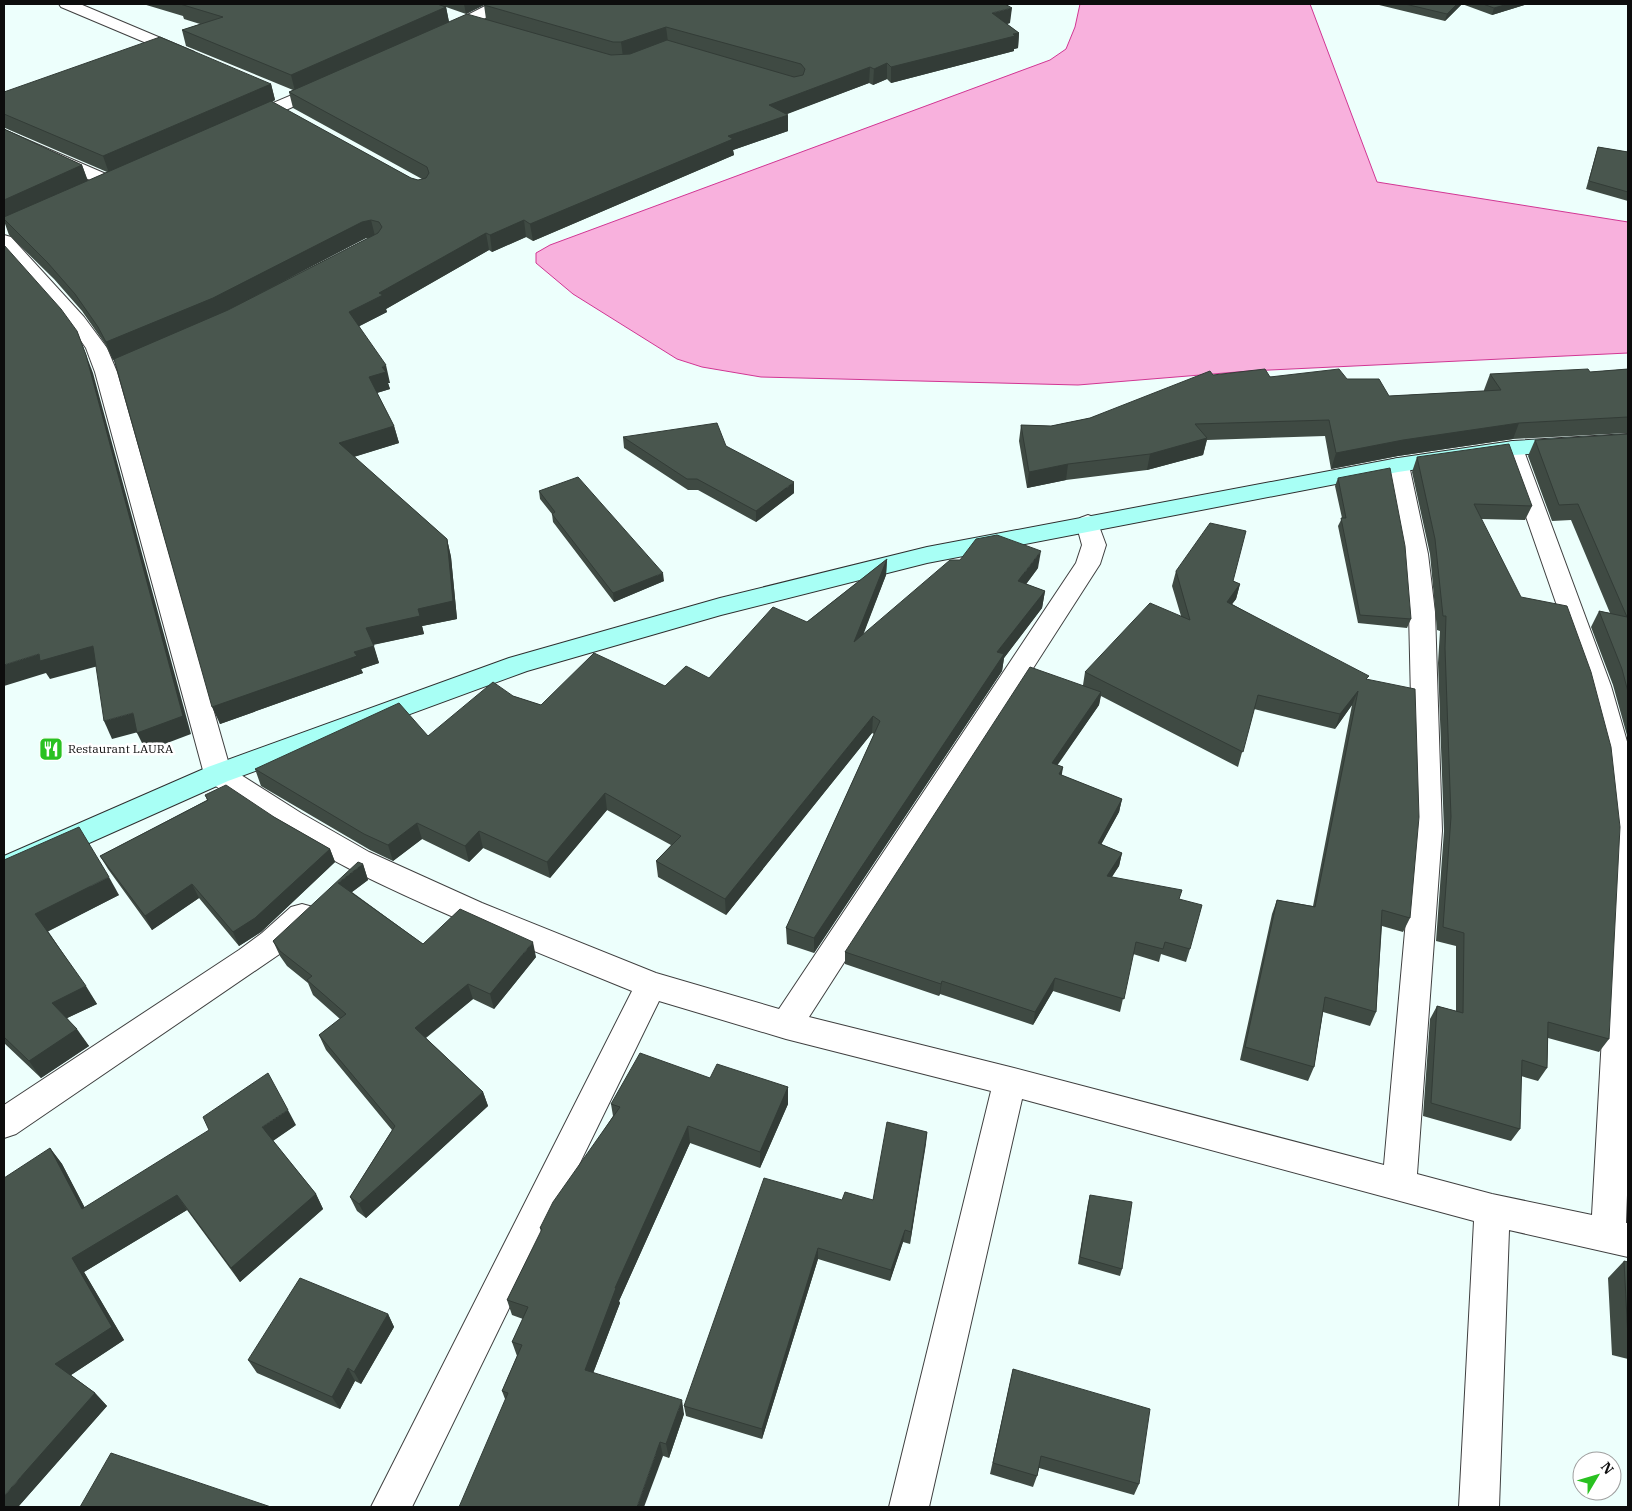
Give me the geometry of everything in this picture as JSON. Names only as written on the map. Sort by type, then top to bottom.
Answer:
[{"type":"main road","points":[[4,868],[218,774],[518,664],[720,607],[927,555],[1398,465],[1513,448],[1628,442]]},
{"type":"street","points":[[67,4],[203,61]]},
{"type":"street","points":[[426,41],[469,22],[501,4]]},
{"type":"street","points":[[444,13],[488,27]]},
{"type":"street","points":[[232,128],[277,100],[296,100],[339,80]]},
{"type":"street","points":[[277,100],[293,118]]},
{"type":"street","points":[[4,135],[108,181]]},
{"type":"street","points":[[90,189],[125,173]]},
{"type":"street","points":[[7,232],[96,348],[115,369],[218,774],[291,821],[341,878],[471,912],[652,985],[786,1025],[1010,1081],[1492,1210],[1618,1237],[1627,841],[1619,761],[1598,686],[1513,448]]},
{"type":"street","points":[[1398,465],[1416,554],[1422,612],[1428,831],[1399,1185]]},
{"type":"street","points":[[786,1025],[1088,564],[1094,545],[1088,523]]},
{"type":"street","points":[[4,1123],[258,954],[297,922],[341,878]]},
{"type":"street","points":[[391,1507],[652,985]]},
{"type":"street","points":[[909,1507],[1010,1081]]},
{"type":"street","points":[[1479,1507],[1492,1210]]},
{"type":"shaded area","points":[[1080,4],[1310,4],[1377,182],[1628,222],[1628,353],[1249,371],[1078,385],[761,377],[702,367],[677,359],[573,294],[536,263],[536,253],[550,245],[1050,60],[1066,49],[1075,27]]},
{"type":"building","points":[[180,4],[437,4],[446,7],[291,75],[182,30],[223,17]]},
{"type":"building","points":[[1005,4],[1012,8],[992,13],[1019,33],[1013,34],[1015,36],[891,67],[887,63],[874,69],[870,67],[769,105],[788,115],[728,136],[733,139],[530,224],[524,220],[490,235],[486,233],[379,293],[383,295],[349,312],[386,365],[382,367],[386,372],[369,377],[394,426],[339,443],[447,539],[453,601],[418,609],[420,616],[366,628],[374,646],[354,652],[357,656],[212,707],[114,359],[228,310],[378,233],[382,227],[379,222],[371,220],[362,222],[213,298],[106,342],[75,294],[4,217],[271,101],[411,178],[418,180],[426,178],[429,173],[427,167],[289,92],[467,14],[611,55],[630,54],[667,40],[794,77],[803,75],[805,69],[801,64],[666,27],[621,42],[613,42],[484,5]]},
{"type":"building","points":[[1405,4],[1457,4],[1447,14]]},
{"type":"building","points":[[1483,4],[1508,4],[1494,8]]},
{"type":"building","points":[[160,37],[271,84],[103,156],[4,114],[4,92]]},
{"type":"building","points":[[4,129],[82,165],[4,200]]},
{"type":"building","points":[[1598,147],[1628,152],[1628,192],[1589,181]]},
{"type":"building","points":[[4,245],[61,309],[77,331],[86,355],[183,716],[137,733],[133,713],[104,721],[93,646],[40,661],[39,654],[4,665]]},
{"type":"building","points":[[1265,369],[1270,377],[1339,369],[1347,379],[1379,379],[1389,396],[1501,390],[1490,374],[1588,369],[1590,372],[1628,369],[1628,417],[1519,423],[1403,440],[1336,453],[1329,420],[1195,424],[1207,438],[1150,454],[1068,464],[1029,472],[1021,425],[1051,426],[1090,418],[1210,371],[1213,375]]},
{"type":"building","points":[[717,423],[726,446],[794,482],[756,511],[697,479],[687,479],[623,437]]},
{"type":"building","points":[[1628,434],[1628,692],[1622,669],[1599,611],[1627,617],[1578,504],[1559,505],[1535,440]]},
{"type":"building","points":[[1509,444],[1532,506],[1474,504],[1521,597],[1567,606],[1591,672],[1611,747],[1620,827],[1609,1039],[1548,1022],[1547,1068],[1522,1060],[1520,1129],[1431,1103],[1437,1006],[1463,1013],[1464,933],[1443,927],[1451,817],[1445,648],[1446,616],[1443,616],[1435,539],[1417,457]]},
{"type":"building","points":[[1390,468],[1405,546],[1411,619],[1360,615],[1341,518],[1346,518],[1338,478]]},
{"type":"building","points":[[578,477],[663,573],[613,593],[552,514],[555,512],[539,491]]},
{"type":"building","points":[[1210,523],[1246,531],[1233,581],[1240,584],[1227,602],[1369,676],[1366,679],[1415,689],[1419,817],[1410,918],[1382,910],[1376,1012],[1325,997],[1314,1067],[1245,1047],[1277,900],[1315,907],[1358,691],[1340,714],[1258,695],[1243,752],[1085,672],[1150,603],[1190,620],[1176,571]]},
{"type":"building","points":[[997,535],[1041,551],[1018,581],[1045,591],[997,652],[1004,654],[814,938],[786,928],[880,721],[873,716],[725,899],[656,861],[681,836],[605,793],[547,862],[479,831],[465,846],[417,823],[388,845],[364,834],[255,769],[399,703],[428,736],[493,682],[513,696],[541,705],[594,653],[665,686],[686,666],[709,678],[773,607],[807,622],[887,559],[854,642],[950,560],[960,560],[976,539]]},
{"type":"building","points":[[1030,667],[1101,692],[1052,763],[1063,767],[1059,774],[1122,799],[1098,843],[1122,853],[1107,876],[1182,890],[1179,899],[1202,905],[1190,949],[1165,942],[1163,949],[1136,942],[1124,999],[1055,978],[1035,1012],[942,981],[941,984],[845,952]]},
{"type":"building","points":[[226,785],[274,817],[330,849],[255,918],[233,932],[192,884],[145,916],[100,856],[208,800],[205,795]]},
{"type":"building","points":[[79,827],[109,877],[35,914],[86,986],[52,1003],[77,1029],[29,1061],[4,1037],[4,860]]},
{"type":"building","points":[[358,862],[363,864],[338,883],[423,944],[460,909],[533,942],[490,994],[468,984],[415,1028],[483,1092],[359,1204],[350,1197],[395,1126],[319,1035],[346,1014],[307,980],[312,976],[280,951],[273,941]]},
{"type":"building","points":[[640,1053],[710,1078],[717,1064],[788,1087],[760,1152],[688,1126],[615,1288],[585,1370],[682,1400],[666,1444],[660,1442],[637,1507],[459,1507],[508,1393],[502,1391],[522,1345],[512,1342],[528,1307],[507,1300],[542,1229],[540,1228],[553,1202],[620,1107],[611,1104]]},
{"type":"building","points":[[268,1073],[288,1110],[262,1127],[316,1194],[231,1268],[177,1195],[72,1258],[112,1327],[55,1364],[95,1393],[4,1496],[4,1178],[50,1148],[82,1209],[209,1130],[203,1117]]},
{"type":"building","points":[[887,1122],[927,1132],[911,1232],[905,1230],[891,1270],[818,1248],[762,1429],[684,1406],[764,1178],[842,1200],[845,1192],[873,1200]]},
{"type":"building","points":[[1090,1195],[1132,1202],[1122,1269],[1080,1257]]},
{"type":"building","points":[[1624,1261],[1628,1262],[1628,1338]]},
{"type":"building","points":[[300,1278],[388,1314],[354,1372],[348,1368],[332,1397],[248,1360]]},
{"type":"building","points":[[1013,1369],[1150,1409],[1139,1484],[1041,1456],[1037,1476],[993,1463]]},
{"type":"building","points":[[111,1453],[271,1507],[80,1507]]},
{"type":"place","name":"Restaurant LAURA","points":[[51,749]]}]
